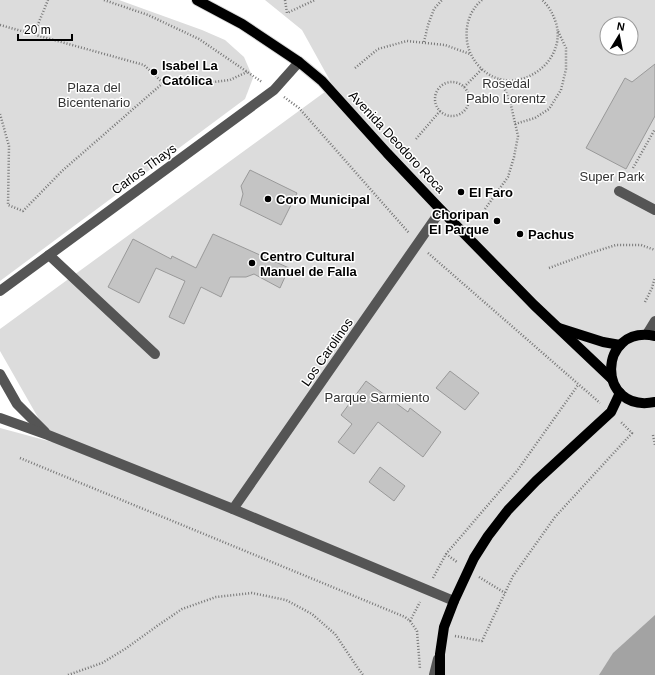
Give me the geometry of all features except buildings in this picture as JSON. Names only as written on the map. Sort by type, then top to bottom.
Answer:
[{"type":"main road","name":"Avenida Deodoro Roca","points":[[197,0],[242,24],[299,62],[322,81],[441,210],[557,327],[612,379]]},
{"type":"main road","name":"Avenida Deodoro Roca","points":[[557,327],[603,342],[620,345]]},
{"type":"main road","points":[[651,335],[637,335],[620,345],[611,361],[610,370],[615,387],[627,399],[637,403],[647,404],[655,402]]},
{"type":"main road","points":[[440,675],[440,654],[444,627],[474,558],[488,536],[508,510],[536,481],[611,412],[620,393]]},
{"type":"street","name":"Carlos Thays","points":[[0,291],[274,90],[299,62]]},
{"type":"street","points":[[619,191],[655,210]]},
{"type":"street","name":"Los Carolinos","points":[[233,509],[441,210]]},
{"type":"street","points":[[49,255],[155,354]]},
{"type":"street","points":[[651,335],[655,321]]},
{"type":"street","points":[[0,374],[17,404],[48,435]]},
{"type":"street","points":[[0,418],[48,435],[233,509],[454,601]]},
{"type":"street","points":[[434,675],[440,654]]},
{"type":"path","points":[[34,34],[48,0]]},
{"type":"path","points":[[104,0],[148,15],[199,39],[299,108],[418,244],[578,385],[611,412],[632,433],[555,517],[513,576],[482,641],[443,633]]},
{"type":"path","points":[[285,0],[287,13],[315,0]]},
{"type":"path","points":[[424,42],[434,9],[442,0]]},
{"type":"path","points":[[482,0],[477,4],[469,18],[466,33],[468,48],[474,62],[486,73],[500,79],[515,81],[529,77],[542,69],[552,58],[557,44],[558,29]]},
{"type":"path","points":[[515,124],[535,118],[549,109],[561,90],[566,69],[566,48],[554,15],[542,0]]},
{"type":"path","points":[[0,25],[144,64],[163,83]]},
{"type":"path","points":[[355,68],[378,49],[407,41],[445,45],[471,54]]},
{"type":"path","points":[[464,87],[482,69]]},
{"type":"path","points":[[0,115],[9,146],[8,205],[23,211],[62,171],[163,83],[198,84],[230,80],[247,72]]},
{"type":"path","points":[[486,209],[508,177],[518,136],[510,102],[500,79]]},
{"type":"path","points":[[448,83],[459,84],[464,87],[469,97],[469,102],[464,112],[460,115],[449,116],[440,111],[436,105],[436,94],[439,89],[448,83]]},
{"type":"path","points":[[416,139],[440,111]]},
{"type":"path","points":[[633,168],[655,129]]},
{"type":"path","points":[[549,268],[616,244],[641,245],[655,250]]},
{"type":"path","points":[[645,302],[652,288],[655,277]]},
{"type":"path","points":[[410,621],[446,554],[517,470],[578,385]]},
{"type":"path","points":[[653,435],[655,445]]},
{"type":"path","points":[[20,458],[405,617],[417,631],[421,675]]},
{"type":"path","points":[[68,675],[102,663],[125,649],[182,609],[216,597],[252,593],[286,600],[312,614],[335,634],[363,675]]},
{"type":"green space","name":"Plaza del Bicentenario","points":[[0,0],[119,0],[202,30],[225,40],[244,57],[253,78],[245,99],[0,281]]},
{"type":"green space","name":"Parque Sarmiento","points":[[265,0],[655,0],[655,675],[0,675],[0,428],[52,442],[0,351],[0,329],[333,86],[302,30]]},
{"type":"shaded area","points":[[655,615],[655,675],[599,675],[613,653]]},
{"type":"place","name":"Isabel La Católica","points":[[154,72]]},
{"type":"place","name":"El Faro","points":[[461,192]]},
{"type":"place","name":"Coro Municipal","points":[[268,199]]},
{"type":"place","name":"Choripan El Parque","points":[[497,221]]},
{"type":"place","name":"Pachus","points":[[520,234]]},
{"type":"place","name":"Centro Cultural Manuel de Falla","points":[[252,263]]},
{"type":"park label","name":"Rosedal Pablo Lorentz","points":[[506,90]]},
{"type":"park label","name":"Super Park","points":[[612,176]]}]
